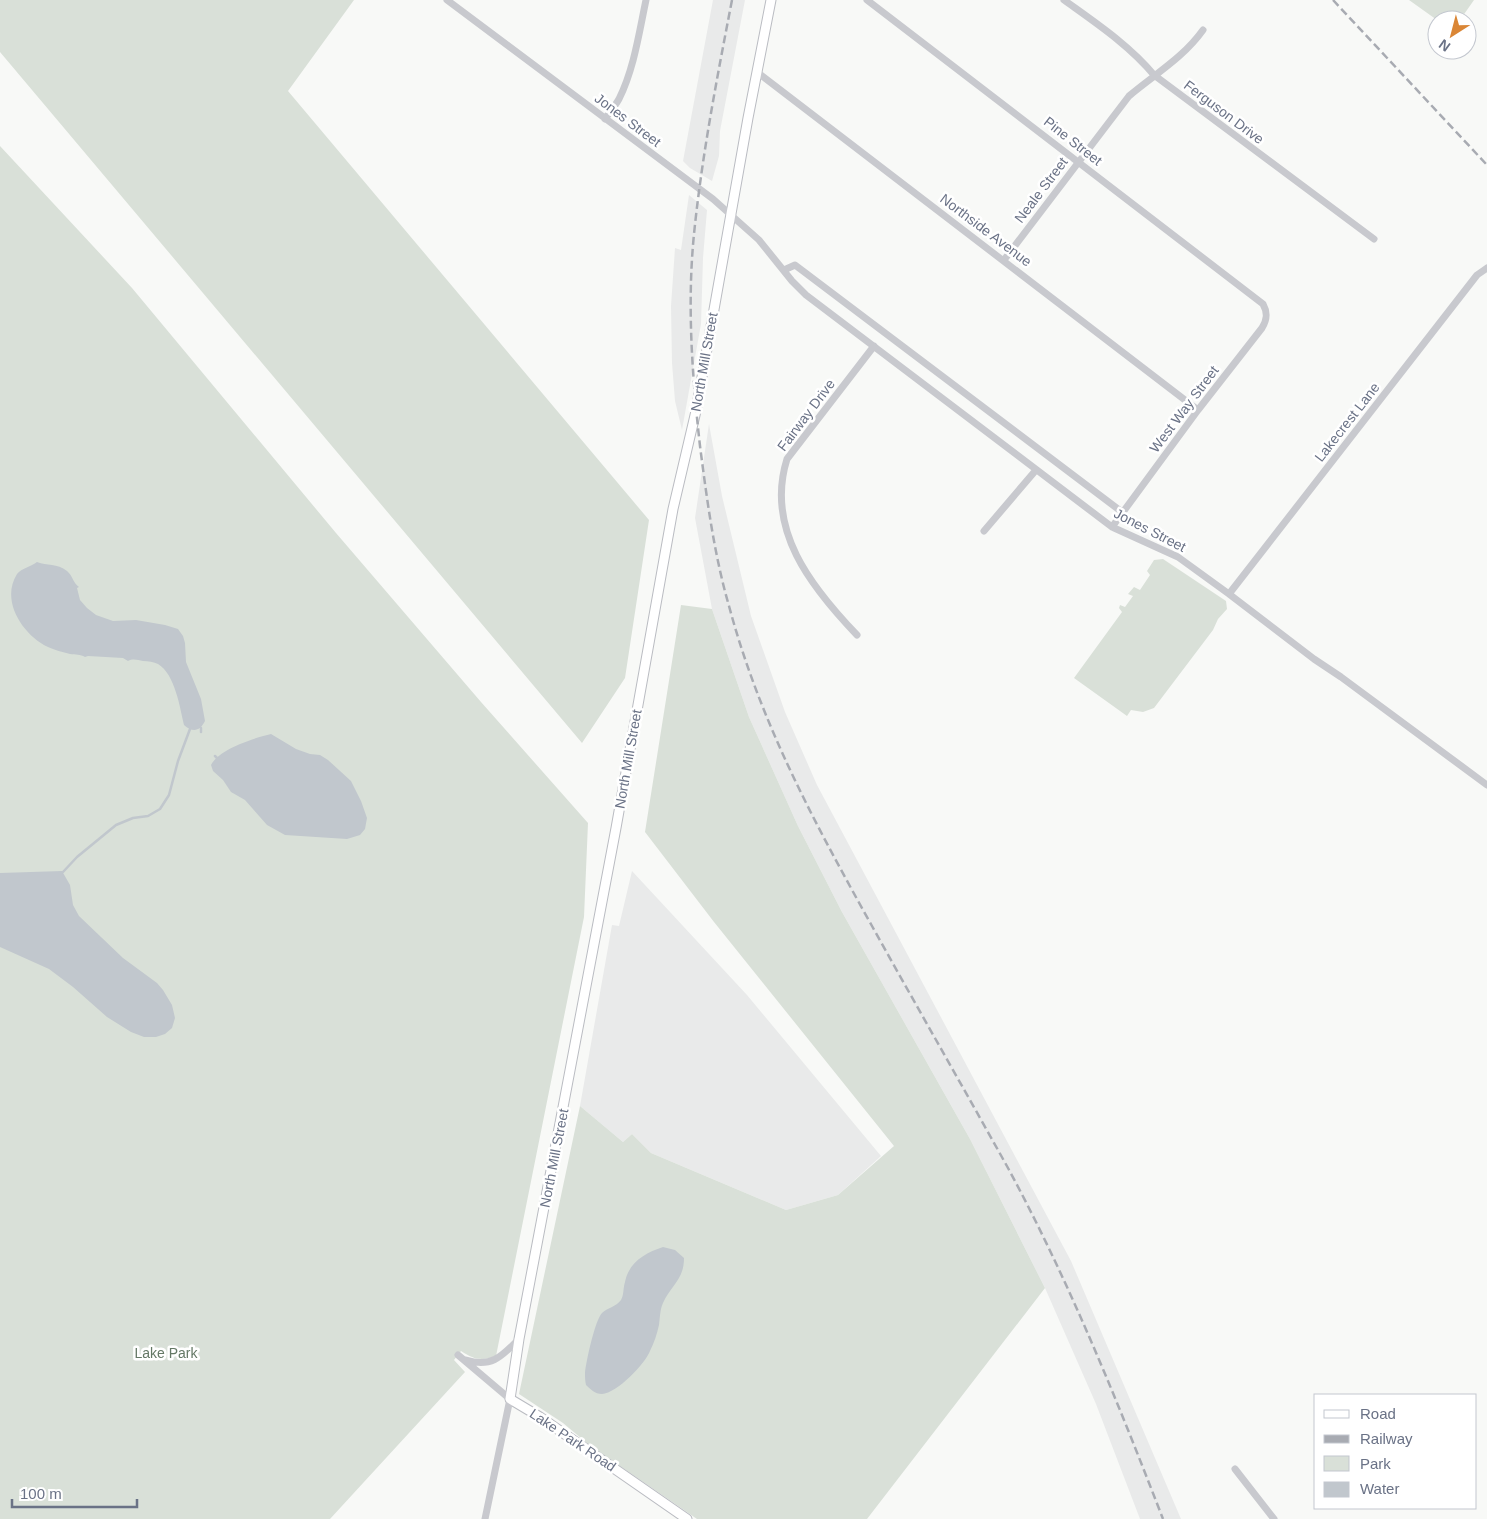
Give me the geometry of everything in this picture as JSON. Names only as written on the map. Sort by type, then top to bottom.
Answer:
[{"type":"main road","name":"North Mill Street","points":[[510,1399],[519,1339],[616,828],[673,509],[696,411],[771,0]]},
{"type":"main road","name":"Lake Park Road","points":[[510,1399],[540,1417],[687,1519]]},
{"type":"street","name":"Jones Street","points":[[447,0],[714,199],[760,240],[792,281],[806,295],[1036,470],[1112,527],[1178,557],[1487,785]]},
{"type":"street","points":[[605,118],[619,99],[624,86],[637,43],[646,0]]},
{"type":"street","name":"Pine Street","points":[[867,0],[1264,304]]},
{"type":"street","name":"Ferguson Drive","points":[[1064,0],[1124,44],[1143,61],[1154,75],[1374,239]]},
{"type":"street","name":"Neale Street","points":[[1004,260],[1129,96],[1154,75],[1174,62],[1203,30]]},
{"type":"street","name":"Northside Avenue","points":[[757,72],[1198,410]]},
{"type":"street","name":"Jones Street","points":[[784,270],[795,265],[1122,512]]},
{"type":"street","name":"Lakecrest Lane","points":[[1229,594],[1477,275],[1487,268]]},
{"type":"street","name":"West Way Street","points":[[1112,527],[1198,410],[1262,328],[1266,320],[1267,310],[1264,304]]},
{"type":"street","name":"Fairway Drive","points":[[857,635],[815,587],[799,560],[788,535],[784,519],[781,499],[782,476],[787,459],[874,346]]},
{"type":"street","points":[[984,531],[1036,470]]},
{"type":"street","name":"Lake Park Road","points":[[510,1399],[460,1357],[479,1362],[494,1360],[502,1356],[519,1339]]},
{"type":"street","name":"North Mill Street","points":[[485,1519],[510,1399]]},
{"type":"street","points":[[1235,1469],[1274,1519]]},
{"type":"shaded area","points":[[713,0],[745,0],[720,131],[719,156],[712,181],[690,168],[683,161]]},
{"type":"shaded area","points":[[689,195],[707,210],[701,324],[682,430],[675,401],[671,306],[675,248],[681,250]]},
{"type":"shaded area","points":[[709,424],[722,496],[751,616],[785,712],[817,785],[1071,1261],[1181,1519],[1140,1519],[1096,1404],[1045,1288],[970,1139],[842,912],[798,826],[749,717],[712,609],[695,518]]},
{"type":"shaded area","points":[[632,871],[747,995],[881,1156],[838,1195],[786,1210],[651,1153],[632,1134],[623,1142],[580,1106],[612,925],[619,926]]},
{"type":"green space","points":[[0,0],[354,0],[288,91],[649,520],[625,678],[582,743],[0,52]]},
{"type":"green space","points":[[1409,0],[1474,0],[1467,10],[1427,10],[1427,13]]},
{"type":"green space","name":"Lake Park","points":[[0,146],[132,288],[336,533],[588,823],[584,917],[496,1356],[478,1359],[461,1351],[454,1360],[465,1372],[330,1519],[0,1519]]},
{"type":"green space","points":[[1163,559],[1226,601],[1227,609],[1154,708],[1143,712],[1131,710],[1127,716],[1074,678],[1122,612],[1119,608],[1120,605],[1125,607],[1133,596],[1128,594],[1134,587],[1140,590],[1150,575],[1147,571],[1154,560]]},
{"type":"green space","points":[[681,605],[712,609],[749,717],[798,826],[842,912],[970,1139],[1045,1288],[867,1519],[697,1519],[588,1444],[563,1423],[519,1394],[580,1106],[623,1142],[632,1134],[651,1153],[786,1210],[838,1195],[894,1146],[714,922],[645,832]]},
{"type":"water","points":[[37,562],[60,567],[67,571],[79,587],[77,588],[80,600],[96,615],[113,621],[136,620],[178,629],[185,643],[186,662],[201,699],[205,721],[199,729],[193,730],[184,725],[173,683],[169,675],[158,664],[136,660],[128,661],[123,658],[85,657],[70,654],[48,647],[30,634],[23,626],[13,606],[12,584],[21,570]]},
{"type":"water","points":[[271,734],[296,749],[320,755],[351,781],[367,818],[365,829],[360,835],[347,839],[285,835],[267,825],[245,800],[231,792],[223,780],[213,771],[211,765],[221,754],[247,741]]},
{"type":"water","points":[[62,871],[70,885],[73,905],[79,916],[123,958],[157,983],[163,990],[172,1005],[175,1018],[172,1028],[165,1034],[156,1037],[144,1037],[131,1032],[107,1017],[49,969],[0,947],[0,873]]},
{"type":"water","points":[[663,1247],[675,1250],[684,1258],[682,1272],[662,1305],[658,1328],[651,1348],[647,1357],[630,1377],[615,1389],[599,1394],[586,1385],[585,1373],[591,1342],[599,1317],[604,1311],[621,1300],[627,1275],[634,1264],[644,1255]]},
{"type":"waterway","points":[[63,872],[77,857],[116,825],[133,818],[148,816],[160,809],[169,795],[178,761],[190,729]]},
{"type":"railway","points":[[732,0],[701,175],[694,234],[691,287],[691,340],[700,446],[715,547],[729,606],[756,690],[790,771],[850,887],[1008,1168],[1030,1211],[1072,1297],[1163,1519]]},
{"type":"railway","points":[[1333,0],[1487,165]]}]
